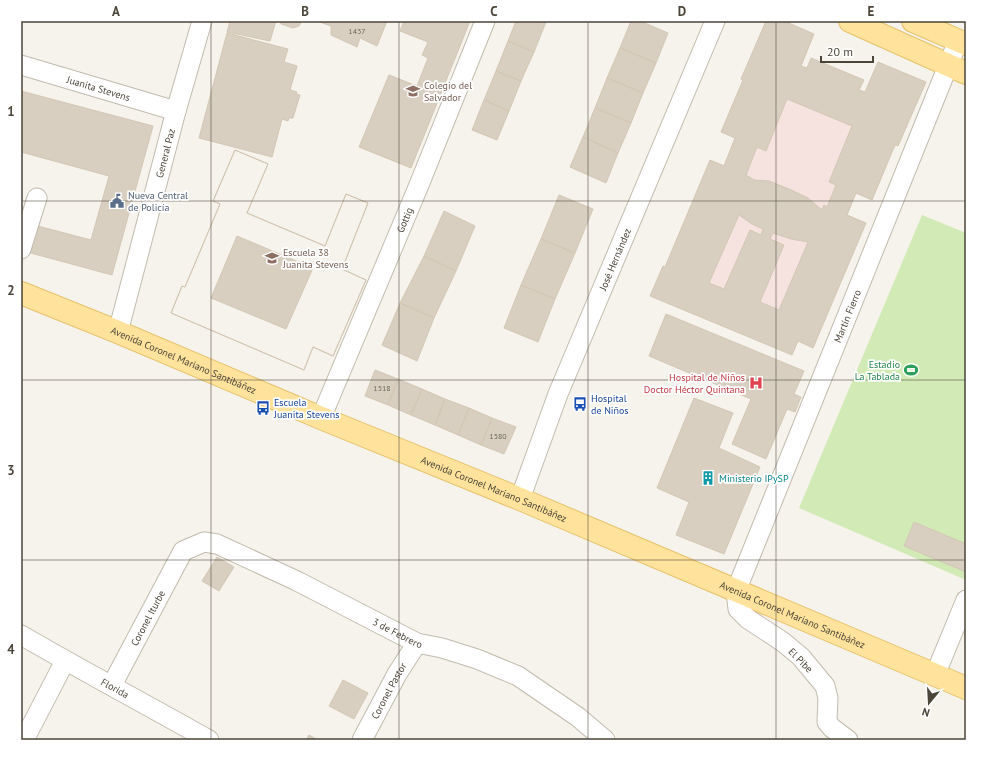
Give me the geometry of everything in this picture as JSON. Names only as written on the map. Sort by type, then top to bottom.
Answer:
[{"type":"main road","points":[[850,21],[958,70]]},
{"type":"main road","points":[[913,21],[962,43]]},
{"type":"main road","name":"Avenida Coronel Mariano Santibáñez","points":[[21,293],[520,500],[966,688]]},
{"type":"street","name":"General Paz","points":[[118,332],[176,112],[202,21]]},
{"type":"street","name":"Gottig","points":[[321,418],[419,185],[485,21]]},
{"type":"street","name":"José Hernández","points":[[520,500],[558,394],[715,21]]},
{"type":"street","name":"Martín Fierro","points":[[736,591],[958,70],[962,43]]},
{"type":"street","name":"Juanita Stevens","points":[[21,65],[176,112]]},
{"type":"street","points":[[21,249],[37,198]]},
{"type":"street","name":"3 de Febrero","points":[[183,551],[204,542],[217,544],[297,581],[417,642],[477,659],[518,676],[578,717],[605,740]]},
{"type":"street","name":"Coronel Iturbe","points":[[112,685],[183,551]]},
{"type":"street","name":"El Pibe","points":[[736,591],[738,609],[748,619],[783,642],[801,657],[826,686],[828,698],[827,722],[832,728],[848,740]]},
{"type":"street","points":[[935,675],[966,600]]},
{"type":"street","name":"Florida","points":[[21,635],[65,661],[112,685],[209,740]]},
{"type":"street","name":"Coronel Pastor","points":[[362,740],[417,642]]},
{"type":"street","points":[[24,740],[65,661]]},
{"type":"shaded area","points":[[766,21],[784,21],[814,34],[801,66],[807,68],[811,58],[864,80],[860,90],[865,92],[878,62],[926,82],[898,146],[895,145],[872,200],[856,194],[847,215],[866,223],[813,348],[798,341],[792,355],[650,296],[663,266],[665,267],[710,160],[724,165],[735,138],[721,132],[743,80],[741,79]]},
{"type":"green space","name":"Estadio La Tablada","points":[[922,215],[966,233],[966,580],[799,508]]},
{"type":"building","points":[[230,21],[276,21],[270,41],[227,32]]},
{"type":"building","points":[[280,21],[302,21],[299,26],[293,28],[281,24]]},
{"type":"building","points":[[317,21],[387,21],[377,46],[360,38],[357,47],[331,35],[331,26]]},
{"type":"building","name":"Colegio del Salvador","points":[[404,21],[470,21],[411,168],[359,147],[389,75],[417,86],[428,58],[422,55],[428,42],[400,31]]},
{"type":"building","points":[[516,21],[546,22],[534,52],[508,41]]},
{"type":"building","points":[[631,21],[640,21],[668,33],[656,63],[620,48]]},
{"type":"building","points":[[766,21],[784,21],[814,34],[801,66],[807,68],[811,58],[864,80],[859,90],[865,92],[878,62],[926,82],[898,146],[895,145],[872,200],[856,193],[847,215],[866,223],[813,348],[798,341],[792,355],[650,296],[663,266],[665,267],[710,160],[724,166],[735,138],[721,132],[743,80],[741,79]],"holes":[[[787,99],[852,126],[829,182],[836,185],[827,207],[824,205],[822,210],[808,198],[789,189],[769,181],[754,180],[746,175],[757,147],[766,151]],[[739,215],[752,224],[763,229],[761,235],[750,230],[724,289],[709,283]],[[773,233],[791,239],[808,242],[779,310],[760,302],[784,245],[770,239]]]},
{"type":"building","points":[[227,33],[288,49],[284,62],[297,66],[290,90],[297,92],[296,94],[300,95],[293,118],[289,118],[288,121],[282,119],[272,157],[199,138]]},
{"type":"building","points":[[508,41],[534,52],[521,81],[496,71]]},
{"type":"building","points":[[620,48],[656,63],[643,93],[607,78]]},
{"type":"building","points":[[496,71],[521,81],[509,111],[484,100]]},
{"type":"building","points":[[607,78],[643,93],[631,123],[595,108]]},
{"type":"building","name":"Nueva Central de Policía","points":[[21,91],[153,126],[112,275],[27,252],[34,225],[91,240],[109,176],[21,152]]},
{"type":"building","points":[[484,100],[509,111],[497,140],[472,130]]},
{"type":"building","points":[[595,108],[631,123],[618,153],[583,137]]},
{"type":"building","points":[[583,137],[618,153],[606,183],[570,167]]},
{"type":"building","name":"Escuela 38 Juanita Stevens","points":[[235,150],[268,164],[247,213],[325,246],[346,194],[368,203],[342,269],[366,280],[333,356],[313,347],[304,370],[171,313],[182,286],[185,287],[220,204],[213,201]],"holes":[[[237,236],[313,268],[286,329],[211,298]]]},
{"type":"building","name":"Escuela 38 Juanita Stevens","points":[[235,150],[268,164],[247,213],[325,246],[346,194],[368,203],[342,269],[366,280],[333,356],[313,347],[304,370],[171,313],[182,286],[185,287],[220,204],[213,201]]},
{"type":"building","points":[[559,195],[593,209],[575,253],[541,239]]},
{"type":"building","points":[[444,211],[475,226],[456,271],[424,256]]},
{"type":"building","points":[[541,239],[575,253],[555,299],[521,285]]},
{"type":"building","points":[[424,256],[456,271],[434,318],[400,303]]},
{"type":"building","points":[[521,285],[555,299],[538,342],[504,328]]},
{"type":"building","points":[[400,303],[434,318],[417,361],[382,345]]},
{"type":"building","name":"Hospital de Niños Doctor Héctor Quintana","points":[[666,314],[804,371],[794,394],[801,397],[795,412],[787,409],[766,459],[732,444],[751,399],[649,356]]},
{"type":"building","points":[[375,370],[398,379],[388,405],[365,396]]},
{"type":"building","points":[[398,379],[422,389],[411,415],[388,405]]},
{"type":"building","points":[[422,389],[445,399],[435,425],[411,415]]},
{"type":"building","name":"Ministerio IPySP","points":[[694,398],[733,413],[719,448],[760,467],[724,554],[676,535],[689,502],[657,488]]},
{"type":"building","points":[[445,399],[469,408],[458,435],[435,425]]},
{"type":"building","points":[[469,408],[492,418],[481,445],[458,435]]},
{"type":"building","points":[[492,418],[516,427],[504,454],[481,445]]},
{"type":"building","points":[[914,522],[966,544],[966,572],[904,546]]},
{"type":"building","points":[[217,557],[234,567],[219,591],[202,581]]},
{"type":"building","points":[[343,680],[368,693],[354,719],[329,706]]},
{"type":"building","points":[[309,735],[318,740],[306,740]]},
{"type":"place","name":"Colegio del Salvador","points":[[413,91]]},
{"type":"place","name":"Nueva Central de Policía","points":[[117,201]]},
{"type":"place","name":"Escuela 38 Juanita Stevens","points":[[272,258]]},
{"type":"place","name":"Estadio La Tablada","points":[[911,370]]},
{"type":"place","name":"Hospital de Niños Doctor Héctor Quintana","points":[[756,383]]},
{"type":"place","name":"Hospital de Niños","points":[[580,404]]},
{"type":"place","name":"Escuela Juanita Stevens","points":[[263,408]]},
{"type":"place","name":"Ministerio IPySP","points":[[708,478]]}]
